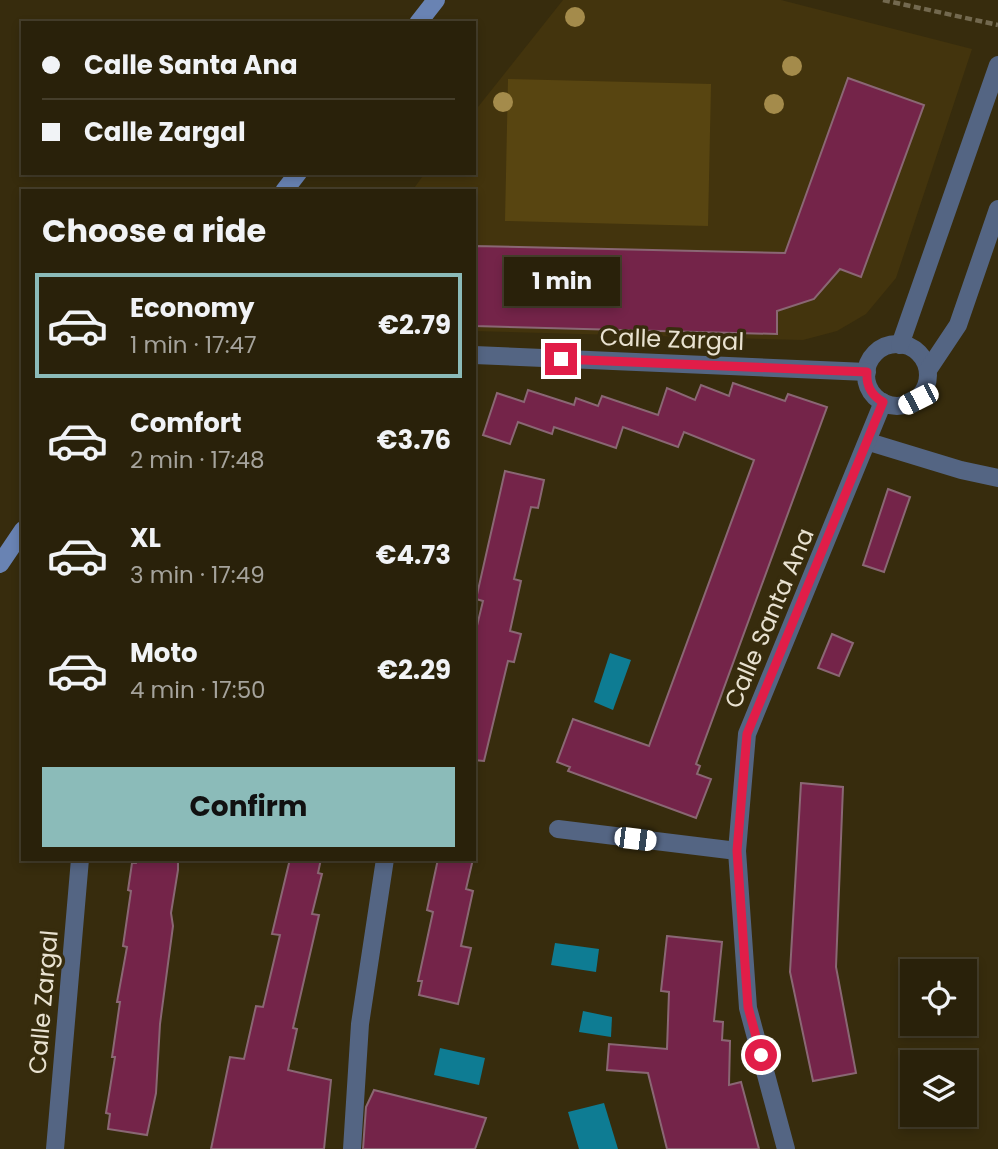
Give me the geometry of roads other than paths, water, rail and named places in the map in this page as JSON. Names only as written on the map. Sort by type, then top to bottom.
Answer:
[{"type":"main road","points":[[420,21],[436,0]]},
{"type":"main road","points":[[286,189],[296,175]]},
{"type":"main road","points":[[0,564],[21,533]]},
{"type":"street","points":[[900,345],[998,65]]},
{"type":"street","points":[[928,370],[958,325],[998,209]]},
{"type":"street","points":[[893,344],[900,345],[909,346],[922,356],[928,370],[927,386],[918,399],[904,406],[883,402],[874,397],[866,382],[868,365],[878,351],[893,344]]},
{"type":"street","name":"Calle Zargal","points":[[476,359],[867,372]]},
{"type":"street","name":"Calle Santa Ana","points":[[786,1149],[748,1007],[737,851],[747,734],[869,442],[883,402]]},
{"type":"street","points":[[869,442],[961,470],[998,478]]},
{"type":"street","points":[[558,829],[737,851]]},
{"type":"street","name":"Calle Zargal","points":[[55,1149],[80,861]]},
{"type":"street","points":[[352,1149],[360,1024],[385,861]]},
{"type":"water","points":[[610,653],[631,660],[613,710],[594,702]]},
{"type":"water","points":[[555,943],[599,949],[596,972],[551,965]]},
{"type":"water","points":[[583,1011],[612,1017],[611,1037],[579,1032]]},
{"type":"water","points":[[440,1048],[485,1058],[479,1085],[434,1075]]},
{"type":"water","points":[[604,1103],[618,1149],[579,1149],[568,1112]]}]
